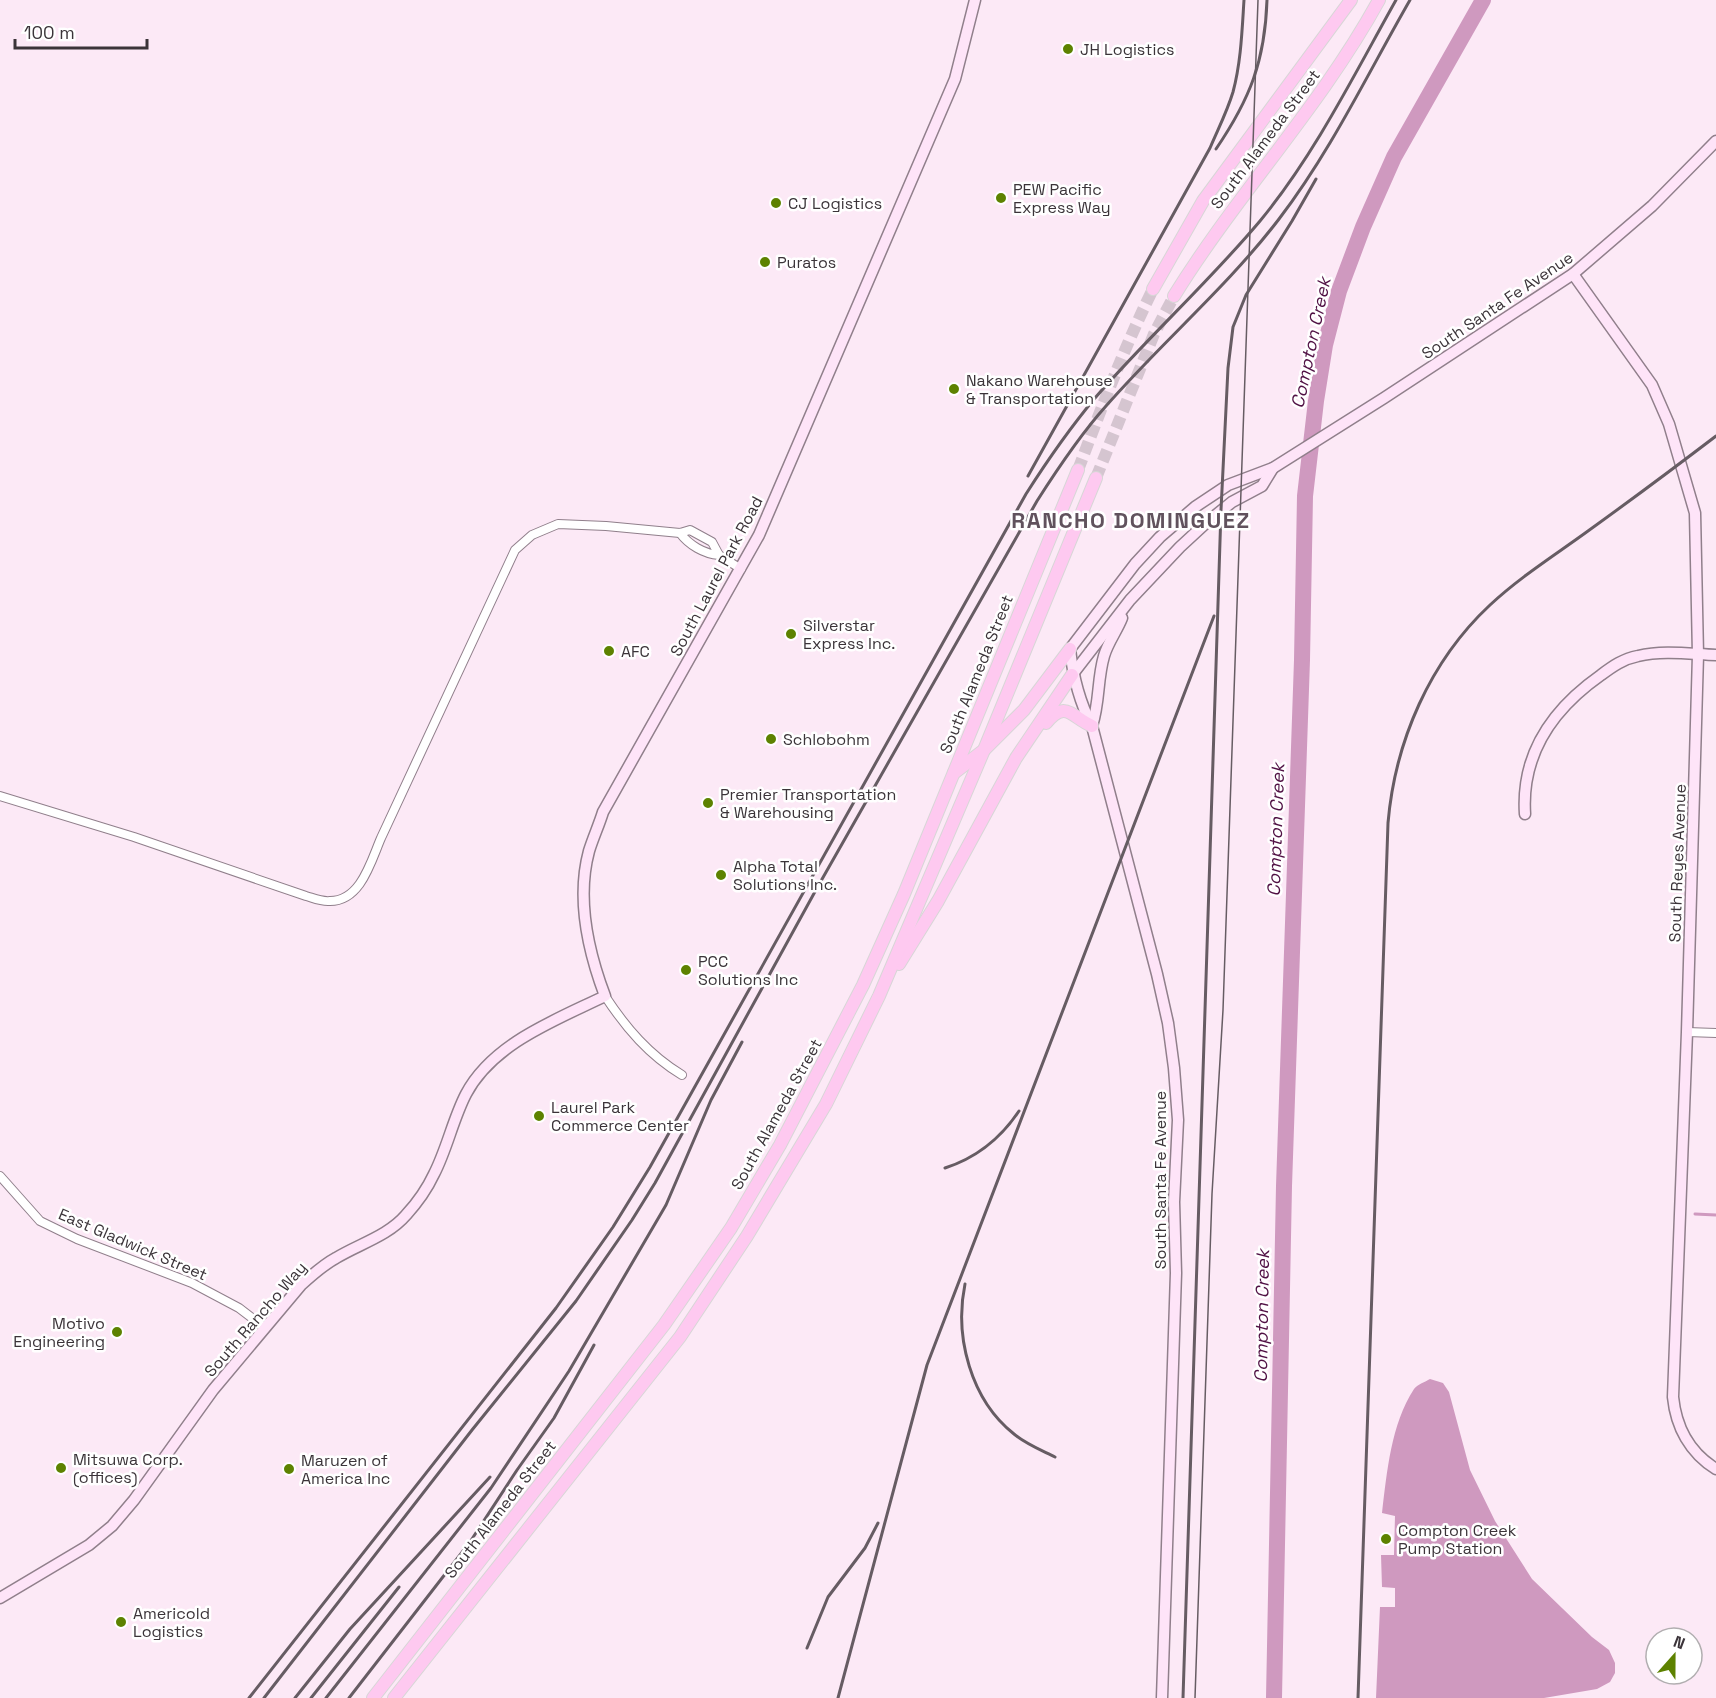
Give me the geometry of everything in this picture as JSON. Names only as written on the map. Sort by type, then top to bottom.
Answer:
[{"type":"main road","name":"South Alameda Street","points":[[1153,289],[1203,201],[1351,0]]},
{"type":"main road","name":"South Alameda Street","points":[[1174,296],[1220,227],[1317,98],[1362,31],[1379,0]]},
{"type":"main road","name":"South Alameda Street","points":[[373,1698],[664,1325],[731,1228],[785,1135],[863,985],[904,894],[1078,470]]},
{"type":"main road","name":"South Alameda Street","points":[[394,1698],[680,1337],[751,1228],[826,1104],[879,996],[984,750],[1096,477]]},
{"type":"main road","points":[[953,774],[984,750],[1024,710],[1070,649]]},
{"type":"main road","points":[[879,996],[938,900],[1016,758],[1072,675]]},
{"type":"main road","points":[[1016,758],[1056,712],[1069,711],[1079,721],[1092,726]]},
{"type":"street","name":"South Laurel Park Road","points":[[682,1075],[653,1055],[628,1030],[605,996],[596,974],[586,935],[584,892],[589,852],[603,812],[759,535],[956,79],[975,0]]},
{"type":"street","name":"South Santa Fe Avenue","points":[[1162,1698],[1175,1296],[1174,1202],[1178,1120],[1174,1068],[1161,990],[1092,726],[1072,675],[1070,649],[1135,564],[1165,532],[1195,507],[1228,485],[1273,468],[1573,274],[1652,206],[1716,141]]},
{"type":"street","name":"South Reyes Avenue","points":[[1573,274],[1652,386],[1669,424],[1695,513],[1698,655],[1673,1397],[1674,1411],[1684,1437],[1701,1458],[1716,1468]]},
{"type":"street","name":"South Santa Fe Avenue","points":[[1072,675],[1130,600],[1180,547],[1232,502],[1262,486],[1273,468]]},
{"type":"street","points":[[0,796],[134,837],[306,896],[330,902],[346,897],[364,880],[381,838],[514,550],[532,535],[558,524],[680,533],[685,540],[701,550],[719,555],[741,569]]},
{"type":"street","points":[[1165,532],[1180,547]]},
{"type":"street","points":[[1092,726],[1098,705],[1104,654],[1130,600]]},
{"type":"street","points":[[1525,814],[1526,775],[1534,753],[1557,714],[1584,687],[1615,665],[1637,656],[1671,653],[1716,655]]},
{"type":"street","name":"South Rancho Way","points":[[0,1598],[90,1545],[112,1526],[134,1500],[213,1390],[264,1327],[316,1270],[385,1232],[404,1218],[434,1174],[466,1093],[494,1059],[541,1028],[605,996]]},
{"type":"street","points":[[1687,1032],[1716,1033]]},
{"type":"street","name":"East Gladwick Street","points":[[0,1176],[40,1221],[77,1239],[192,1283],[239,1308],[264,1327]]},
{"type":"shaded area","points":[[1430,1379],[1443,1383],[1449,1392],[1470,1470],[1495,1521],[1532,1579],[1592,1637],[1609,1650],[1615,1663],[1615,1673],[1610,1682],[1597,1689],[1544,1698],[1376,1698],[1380,1607],[1395,1607],[1395,1588],[1382,1587],[1381,1555],[1394,1555],[1395,1516],[1382,1513],[1388,1465],[1395,1433],[1406,1403],[1416,1387]]},
{"type":"waterway","name":"Compton Creek","points":[[1274,1698],[1284,1186],[1302,660],[1305,496],[1316,401],[1325,345],[1339,291],[1363,227],[1394,157],[1483,0]]},
{"type":"waterway","points":[[1695,1214],[1716,1215]]},
{"type":"tunnel","points":[[1078,470],[1104,401],[1153,289]]},
{"type":"tunnel","points":[[1096,478],[1154,334],[1174,296]]},
{"type":"tram line","points":[[1195,1698],[1212,1194],[1223,1010],[1258,0]]},
{"type":"railway","points":[[1028,476],[1210,148],[1228,107],[1236,81],[1244,0]]},
{"type":"railway","points":[[1216,149],[1238,113],[1254,79],[1263,42],[1267,0]]},
{"type":"railway","points":[[249,1698],[556,1308],[613,1227],[650,1167],[1026,494],[1059,445],[1095,398],[1240,244],[1280,195],[1333,114],[1396,0]]},
{"type":"railway","points":[[264,1698],[472,1430],[576,1301],[632,1220],[655,1183],[817,888],[1037,501],[1096,417],[1127,382],[1217,291],[1279,219],[1316,166],[1410,0]]},
{"type":"railway","points":[[1183,1698],[1221,510],[1228,368],[1233,327],[1246,295],[1316,179]]},
{"type":"railway","points":[[1358,1698],[1388,823],[1398,762],[1419,704],[1433,677],[1450,651],[1490,605],[1525,576],[1716,436]]},
{"type":"railway","points":[[838,1698],[927,1365],[1214,616]]},
{"type":"railway","points":[[326,1698],[491,1488],[569,1371],[666,1205],[711,1100],[742,1042]]},
{"type":"railway","points":[[945,1168],[967,1159],[987,1146],[1019,1111]]},
{"type":"railway","points":[[965,1284],[962,1304],[964,1346],[977,1386],[999,1420],[1014,1434],[1055,1457]]},
{"type":"railway","points":[[349,1698],[470,1542],[554,1418],[594,1345]]},
{"type":"railway","points":[[295,1698],[350,1629],[490,1477]]},
{"type":"railway","points":[[807,1648],[828,1597],[865,1548],[878,1523]]},
{"type":"railway","points":[[311,1698],[399,1587]]},
{"type":"place","name":"JH Logistics","points":[[1068,49]]},
{"type":"place","name":"PEW Pacific Express Way","points":[[1001,198]]},
{"type":"place","name":"CJ Logistics","points":[[776,203]]},
{"type":"place","name":"Puratos","points":[[765,262]]},
{"type":"place","name":"Nakano Warehouse & Transportation","points":[[954,389]]},
{"type":"place","name":"Silverstar Express Inc.","points":[[791,634]]},
{"type":"place","name":"AFC","points":[[609,651]]},
{"type":"place","name":"Schlobohm","points":[[771,739]]},
{"type":"place","name":"Premier Transportation & Warehousing","points":[[708,803]]},
{"type":"place","name":"Alpha Total Solutions Inc.","points":[[721,875]]},
{"type":"place","name":"PCC Solutions Inc","points":[[686,970]]},
{"type":"place","name":"Laurel Park Commerce Center","points":[[539,1116]]},
{"type":"place","name":"Motivo Engineering","points":[[117,1332]]},
{"type":"place","name":"Mitsuwa Corp. (offices)","points":[[61,1468]]},
{"type":"place","name":"Maruzen of America Inc","points":[[289,1469]]},
{"type":"place","name":"Compton Creek Pump Station","points":[[1386,1539]]},
{"type":"place","name":"Americold Logistics","points":[[121,1622]]},
{"type":"district","name":"RANCHO DOMINGUEZ","points":[[1131,520]]}]
